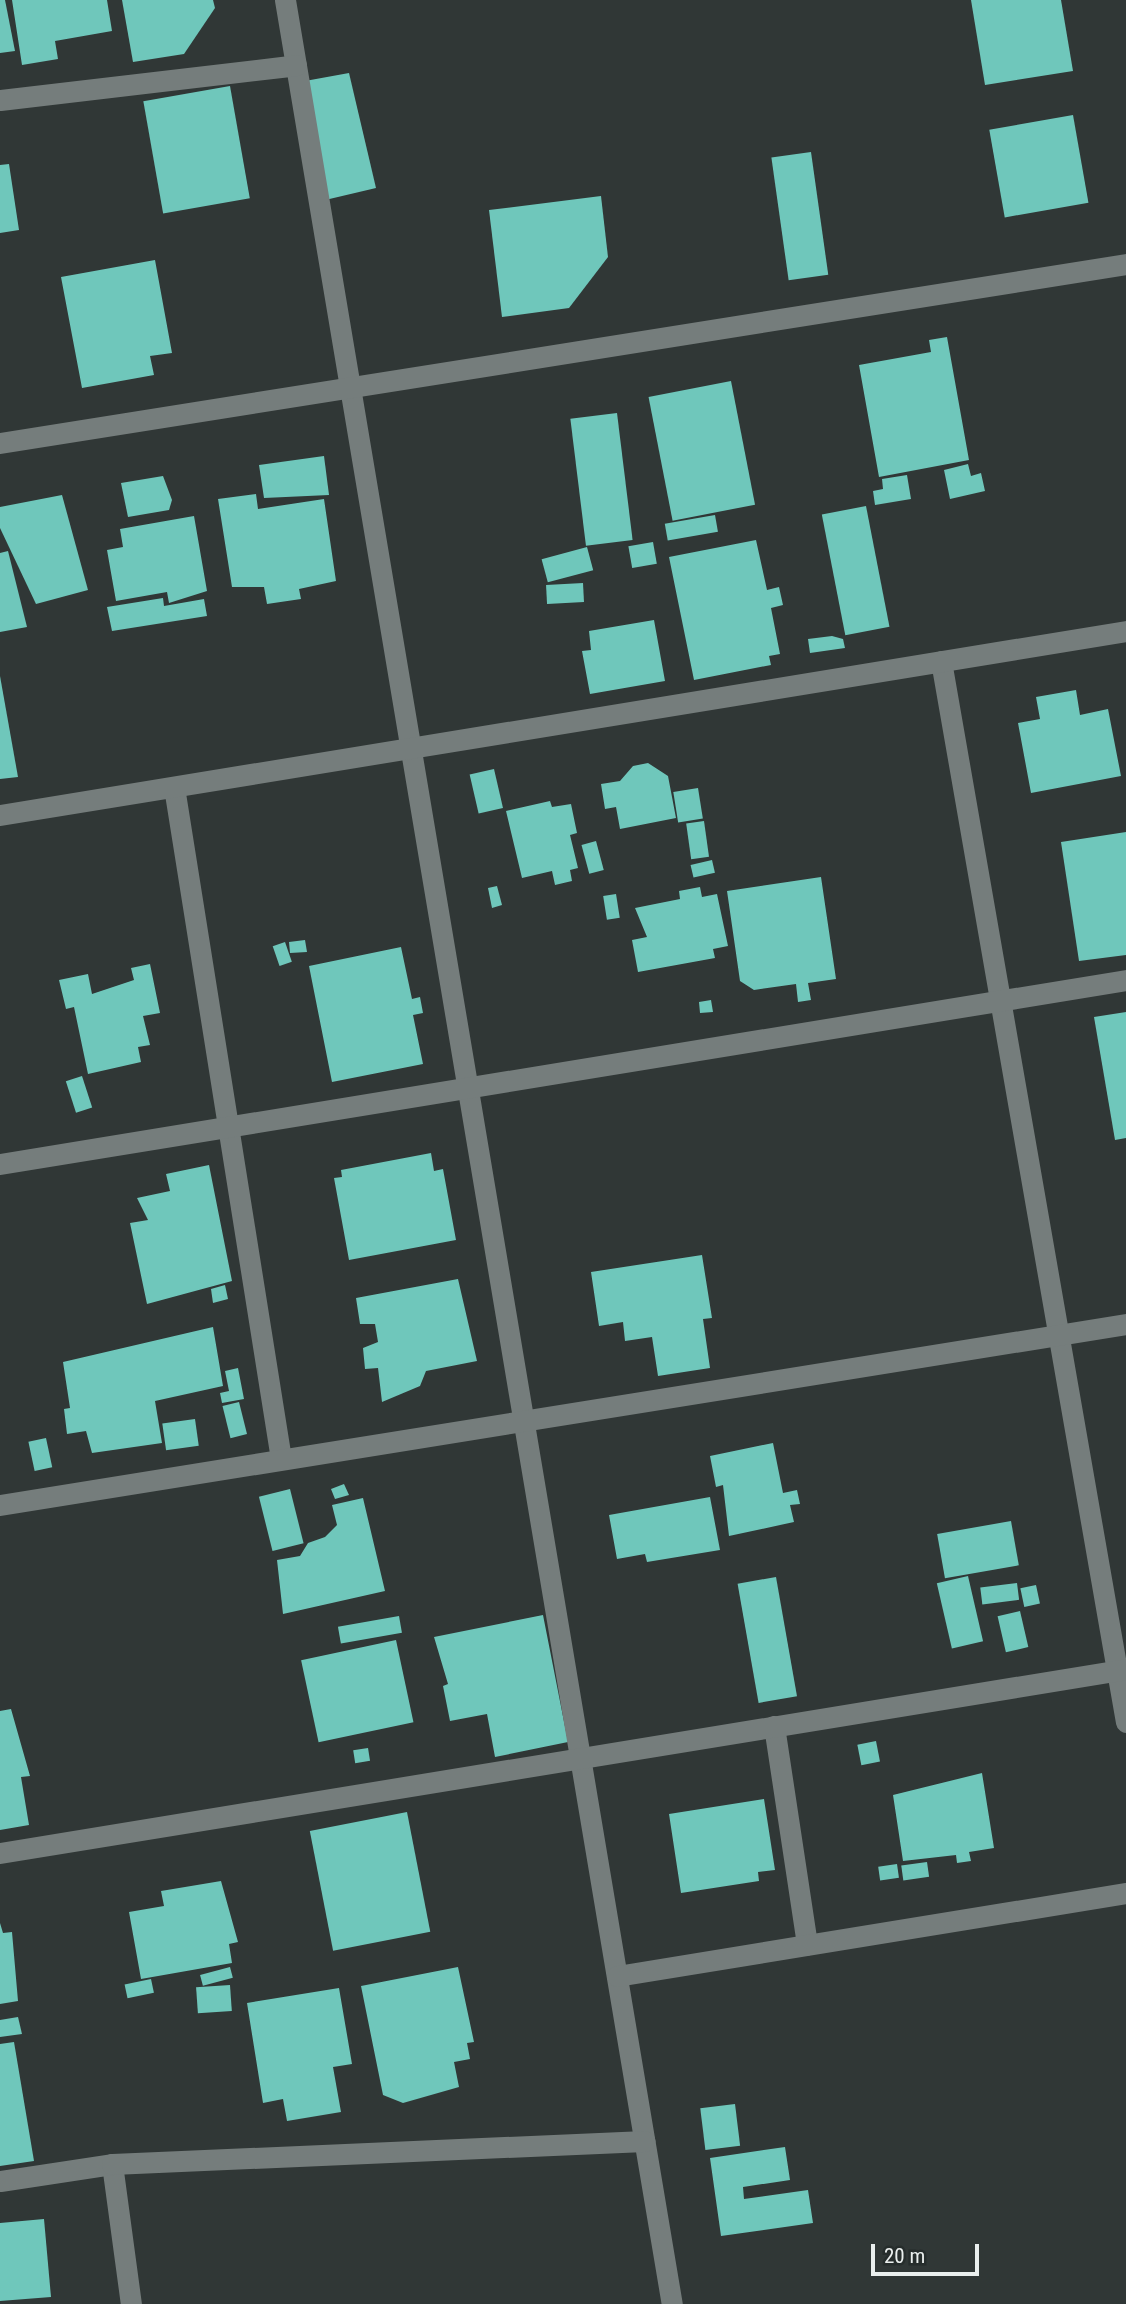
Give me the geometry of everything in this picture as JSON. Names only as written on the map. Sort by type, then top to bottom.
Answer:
[{"type":"street","points":[[285,0],[672,2304]]},
{"type":"street","points":[[0,100],[296,65]]},
{"type":"street","points":[[0,443],[351,391],[1126,264]]},
{"type":"street","points":[[0,815],[1126,631]]},
{"type":"street","points":[[941,661],[1059,1336],[1122,1670],[1126,1722]]},
{"type":"street","points":[[174,787],[281,1459]]},
{"type":"street","points":[[0,1164],[1126,980]]},
{"type":"street","points":[[0,1505],[1126,1324]]},
{"type":"street","points":[[0,1853],[1122,1670]]},
{"type":"street","points":[[774,1726],[807,1945]]},
{"type":"street","points":[[617,1976],[1126,1893]]},
{"type":"street","points":[[0,2181],[111,2164],[645,2141]]},
{"type":"street","points":[[111,2164],[131,2304]]},
{"type":"building","points":[[0,0],[5,0],[15,51],[0,53]]},
{"type":"building","points":[[12,0],[107,0],[112,31],[55,41],[58,59],[22,65]]},
{"type":"building","points":[[122,0],[213,0],[215,8],[184,54],[133,62]]},
{"type":"building","points":[[971,0],[1061,0],[1073,71],[985,85]]},
{"type":"building","points":[[349,73],[376,188],[321,201],[305,81]]},
{"type":"building","points":[[230,86],[250,198],[163,214],[143,101]]},
{"type":"building","points":[[1073,115],[1088,203],[1005,217],[989,130]]},
{"type":"building","points":[[811,152],[828,275],[789,280],[771,158]]},
{"type":"building","points":[[9,164],[19,230],[0,233],[0,165]]},
{"type":"building","points":[[601,196],[608,257],[569,308],[502,317],[489,210]]},
{"type":"building","points":[[155,260],[172,353],[150,356],[154,375],[82,388],[61,277]]},
{"type":"building","points":[[947,337],[969,460],[879,477],[859,365],[931,352],[929,340]]},
{"type":"building","points":[[731,381],[755,505],[673,521],[649,397]]},
{"type":"building","points":[[617,413],[633,540],[586,546],[570,419]]},
{"type":"building","points":[[324,456],[329,495],[264,498],[259,465]]},
{"type":"building","points":[[968,464],[971,476],[981,473],[985,491],[950,499],[944,470]]},
{"type":"building","points":[[907,475],[911,499],[875,505],[873,491],[883,489],[882,479]]},
{"type":"building","points":[[163,476],[172,500],[169,510],[128,517],[121,483]]},
{"type":"building","points":[[256,494],[258,509],[324,499],[336,581],[299,589],[301,599],[267,604],[264,587],[232,587],[218,499]]},
{"type":"building","points":[[62,495],[88,590],[36,604],[0,528],[0,507]]},
{"type":"building","points":[[866,506],[889,627],[845,635],[822,515]]},
{"type":"building","points":[[715,515],[718,532],[668,541],[665,524]]},
{"type":"building","points":[[194,516],[207,591],[169,603],[167,592],[116,601],[107,550],[123,547],[120,529]]},
{"type":"building","points":[[756,540],[767,590],[779,587],[783,605],[771,608],[780,654],[769,656],[771,665],[694,680],[669,557]]},
{"type":"building","points":[[653,542],[657,564],[632,568],[628,546]]},
{"type":"building","points":[[587,547],[593,570],[548,582],[542,559]]},
{"type":"building","points":[[8,551],[27,627],[0,632],[0,553]]},
{"type":"building","points":[[583,583],[584,602],[547,604],[546,585]]},
{"type":"building","points":[[163,598],[164,606],[204,599],[207,616],[112,631],[107,607]]},
{"type":"building","points":[[654,620],[665,681],[590,694],[582,651],[591,650],[589,631]]},
{"type":"building","points":[[832,636],[843,639],[845,648],[810,653],[808,639]]},
{"type":"building","points":[[0,676],[18,777],[0,779]]},
{"type":"building","points":[[1076,690],[1080,715],[1108,709],[1121,776],[1031,793],[1018,723],[1040,719],[1036,697]]},
{"type":"building","points":[[648,763],[668,776],[676,818],[620,829],[616,807],[605,809],[601,784],[620,781],[633,766]]},
{"type":"building","points":[[494,769],[503,808],[479,814],[470,775]]},
{"type":"building","points":[[698,788],[703,819],[678,823],[673,792]]},
{"type":"building","points":[[550,801],[552,807],[571,804],[577,833],[570,835],[578,868],[570,870],[572,881],[555,885],[552,871],[522,878],[506,811]]},
{"type":"building","points":[[704,821],[709,857],[691,859],[686,824]]},
{"type":"building","points":[[1126,832],[1126,955],[1079,961],[1061,842]]},
{"type":"building","points":[[596,841],[604,870],[589,874],[582,845]]},
{"type":"building","points":[[712,860],[715,873],[693,878],[691,865]]},
{"type":"building","points":[[821,877],[836,979],[808,983],[811,1000],[798,1002],[796,984],[754,990],[740,981],[727,891]]},
{"type":"building","points":[[497,886],[502,905],[492,908],[488,888]]},
{"type":"building","points":[[700,887],[702,897],[717,894],[728,946],[713,949],[715,958],[638,972],[632,940],[647,937],[635,908],[680,899],[679,891]]},
{"type":"building","points":[[616,894],[620,918],[607,920],[603,896]]},
{"type":"building","points":[[305,940],[307,952],[290,953],[289,942]]},
{"type":"building","points":[[285,942],[292,962],[280,966],[273,946]]},
{"type":"building","points":[[401,947],[412,999],[420,997],[423,1013],[413,1015],[423,1064],[332,1082],[309,966]]},
{"type":"building","points":[[150,964],[160,1013],[143,1016],[150,1045],[138,1047],[141,1062],[88,1074],[74,1007],[66,1009],[59,980],[88,974],[92,994],[134,980],[131,968]]},
{"type":"building","points":[[711,1000],[713,1012],[700,1013],[699,1002]]},
{"type":"building","points":[[1126,1012],[1126,1138],[1115,1140],[1094,1017]]},
{"type":"building","points":[[82,1076],[92,1107],[76,1113],[66,1081]]},
{"type":"building","points":[[431,1153],[434,1171],[443,1169],[456,1240],[349,1260],[334,1178],[342,1177],[341,1170]]},
{"type":"building","points":[[209,1165],[232,1281],[147,1304],[130,1223],[148,1220],[137,1198],[170,1191],[166,1174]]},
{"type":"building","points":[[702,1255],[712,1318],[703,1319],[710,1368],[658,1376],[652,1337],[625,1341],[623,1322],[599,1326],[591,1272]]},
{"type":"building","points":[[458,1279],[477,1361],[426,1371],[420,1386],[382,1402],[378,1368],[365,1369],[363,1348],[378,1342],[375,1324],[360,1324],[356,1298]]},
{"type":"building","points":[[225,1285],[228,1299],[213,1303],[211,1289]]},
{"type":"building","points":[[213,1327],[223,1386],[155,1401],[162,1443],[92,1453],[86,1431],[67,1434],[64,1409],[70,1408],[63,1362]]},
{"type":"building","points":[[238,1368],[244,1399],[222,1403],[220,1393],[229,1391],[225,1371]]},
{"type":"building","points":[[239,1402],[247,1434],[230,1438],[223,1406]]},
{"type":"building","points":[[195,1419],[199,1446],[166,1450],[162,1424]]},
{"type":"building","points":[[46,1438],[52,1467],[35,1471],[28,1442]]},
{"type":"building","points":[[773,1443],[783,1493],[797,1490],[800,1504],[790,1505],[794,1522],[729,1536],[723,1485],[716,1487],[710,1456]]},
{"type":"building","points":[[344,1484],[349,1495],[335,1499],[331,1489]]},
{"type":"building","points":[[290,1489],[304,1543],[272,1551],[259,1497]]},
{"type":"building","points":[[710,1497],[720,1550],[647,1562],[645,1554],[617,1559],[609,1515]]},
{"type":"building","points":[[363,1498],[385,1591],[283,1614],[277,1560],[300,1556],[308,1543],[325,1537],[337,1525],[332,1505]]},
{"type":"building","points":[[1011,1521],[1019,1565],[945,1578],[937,1534]]},
{"type":"building","points":[[968,1576],[983,1641],[952,1648],[937,1583]]},
{"type":"building","points":[[776,1577],[797,1696],[759,1703],[738,1584]]},
{"type":"building","points":[[1017,1583],[1019,1600],[982,1604],[980,1588]]},
{"type":"building","points":[[1036,1585],[1040,1604],[1024,1607],[1020,1588]]},
{"type":"building","points":[[1020,1611],[1028,1647],[1006,1652],[998,1616]]},
{"type":"building","points":[[543,1615],[568,1742],[495,1757],[487,1714],[450,1721],[443,1686],[448,1684],[434,1637]]},
{"type":"building","points":[[399,1616],[402,1633],[341,1644],[338,1627]]},
{"type":"building","points":[[396,1640],[413,1722],[319,1742],[301,1660]]},
{"type":"building","points":[[11,1709],[30,1776],[21,1777],[29,1825],[0,1830],[0,1711]]},
{"type":"building","points":[[876,1741],[880,1762],[861,1765],[857,1745]]},
{"type":"building","points":[[368,1748],[370,1761],[355,1763],[353,1750]]},
{"type":"building","points":[[982,1773],[994,1848],[969,1852],[971,1861],[957,1863],[956,1855],[903,1861],[893,1795]]},
{"type":"building","points":[[764,1799],[775,1870],[758,1872],[759,1881],[681,1893],[669,1814]]},
{"type":"building","points":[[407,1812],[430,1932],[333,1951],[310,1831]]},
{"type":"building","points":[[927,1862],[929,1877],[903,1880],[901,1866]]},
{"type":"building","points":[[897,1864],[899,1878],[880,1881],[878,1867]]},
{"type":"building","points":[[221,1881],[238,1942],[229,1944],[232,1963],[141,1979],[129,1912],[164,1906],[161,1891]]},
{"type":"building","points":[[0,1923],[3,1933],[12,1932],[18,2001],[0,2004]]},
{"type":"building","points":[[230,1967],[233,1978],[203,1986],[200,1975]]},
{"type":"building","points":[[458,1967],[474,2042],[467,2043],[470,2059],[454,2062],[459,2087],[403,2103],[383,2095],[361,1986]]},
{"type":"building","points":[[151,1979],[154,1993],[128,1998],[125,1985]]},
{"type":"building","points":[[230,1985],[232,2011],[198,2013],[196,1987]]},
{"type":"building","points":[[339,1988],[352,2064],[333,2067],[341,2112],[287,2121],[283,2099],[263,2103],[247,2003]]},
{"type":"building","points":[[18,2017],[22,2034],[0,2037],[0,2020]]},
{"type":"building","points":[[14,2042],[34,2161],[0,2166],[0,2044]]},
{"type":"building","points":[[735,2104],[740,2146],[705,2150],[700,2108]]},
{"type":"building","points":[[785,2147],[790,2180],[743,2187],[744,2199],[808,2190],[813,2223],[721,2236],[710,2158]]},
{"type":"building","points":[[44,2219],[51,2297],[0,2301],[0,2223]]}]
